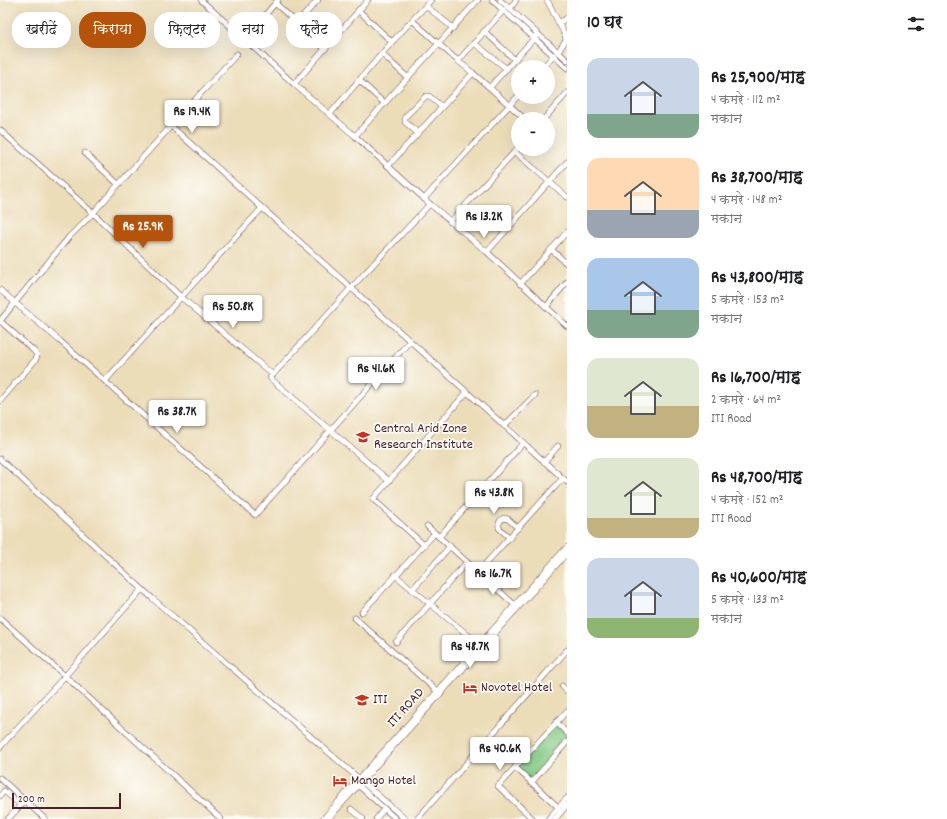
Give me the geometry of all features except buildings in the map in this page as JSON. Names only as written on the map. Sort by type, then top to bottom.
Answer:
[{"type":"street","points":[[201,0],[228,25]]},
{"type":"street","points":[[308,0],[314,5]]},
{"type":"street","points":[[307,12],[318,0]]},
{"type":"street","points":[[342,28],[368,0]]},
{"type":"street","points":[[330,114],[392,42],[432,0]]},
{"type":"street","points":[[355,136],[478,0]]},
{"type":"street","points":[[492,0],[567,60]]},
{"type":"street","points":[[500,0],[567,68]]},
{"type":"street","points":[[510,9],[516,0]]},
{"type":"street","points":[[547,0],[565,35],[566,40],[558,52]]},
{"type":"street","points":[[268,12],[277,2],[287,12]]},
{"type":"street","points":[[426,6],[453,28]]},
{"type":"street","points":[[358,10],[392,42]]},
{"type":"street","points":[[458,61],[504,10]]},
{"type":"street","points":[[558,22],[567,18]]},
{"type":"street","points":[[413,21],[518,112]]},
{"type":"street","points":[[484,31],[515,60],[536,36]]},
{"type":"street","points":[[474,43],[507,69]]},
{"type":"street","points":[[253,48],[486,252],[567,326]]},
{"type":"street","points":[[294,84],[325,48]]},
{"type":"street","points":[[0,401],[36,360],[37,355],[0,321],[69,237],[237,54]]},
{"type":"street","points":[[382,54],[408,78]]},
{"type":"street","points":[[550,60],[554,56]]},
{"type":"street","points":[[490,87],[511,64]]},
{"type":"street","points":[[388,166],[473,72]]},
{"type":"street","points":[[359,80],[384,104]]},
{"type":"street","points":[[550,112],[567,93]]},
{"type":"street","points":[[418,133],[405,122],[405,117],[426,96],[429,96],[441,106]]},
{"type":"street","points":[[424,199],[510,105]]},
{"type":"street","points":[[171,126],[565,480],[478,572]]},
{"type":"street","points":[[0,130],[182,297],[272,375]]},
{"type":"street","points":[[85,153],[118,184]]},
{"type":"street","points":[[450,222],[511,155]]},
{"type":"street","points":[[522,156],[567,197]]},
{"type":"street","points":[[486,252],[567,162]]},
{"type":"street","points":[[389,481],[270,378],[351,288],[430,204]]},
{"type":"street","points":[[105,382],[262,208]]},
{"type":"street","points":[[520,284],[567,232]]},
{"type":"street","points":[[551,249],[567,264]]},
{"type":"street","points":[[546,306],[567,282]]},
{"type":"street","points":[[0,290],[255,516],[329,430],[410,341]]},
{"type":"street","points":[[424,544],[373,499],[467,392]]},
{"type":"street","points":[[504,426],[535,395]]},
{"type":"street","points":[[439,537],[523,443]]},
{"type":"street","points":[[544,462],[558,446]]},
{"type":"street","points":[[0,459],[142,589],[360,782],[404,819]]},
{"type":"street","points":[[510,538],[499,528],[499,523],[502,519],[508,519],[518,528]]},
{"type":"street","points":[[427,526],[517,606]]},
{"type":"street","points":[[362,612],[435,533]]},
{"type":"street","points":[[412,590],[450,546]]},
{"type":"street","name":"ITI ROAD","points":[[360,782],[517,606],[567,546]]},
{"type":"street","name":"ITI ROAD","points":[[328,819],[480,645],[567,553]]},
{"type":"street","points":[[396,642],[467,562]]},
{"type":"street","points":[[395,576],[480,645]]},
{"type":"street","points":[[0,747],[142,589]]},
{"type":"street","points":[[0,618],[221,819]]},
{"type":"street","points":[[355,618],[438,692]]},
{"type":"street","points":[[417,819],[567,650]]},
{"type":"street","points":[[562,686],[567,691]]},
{"type":"street","points":[[533,819],[498,786],[567,711]]},
{"type":"street","points":[[556,722],[567,733]]},
{"type":"street","points":[[531,783],[567,742]]},
{"type":"street","points":[[514,768],[558,807]]},
{"type":"street","points":[[0,778],[45,819]]},
{"type":"street","points":[[360,782],[384,809],[396,819]]},
{"type":"street","points":[[323,819],[360,782]]},
{"type":"street","points":[[0,796],[4,791],[21,805]]},
{"type":"street","points":[[548,819],[567,798]]},
{"type":"street","points":[[8,819],[25,800]]},
{"type":"street","points":[[555,819],[567,805]]},
{"type":"street","points":[[351,809],[363,819]]},
{"type":"street","points":[[376,819],[384,809]]},
{"type":"green space","points":[[556,724],[567,734],[567,740],[531,781],[517,768]]},
{"type":"place","name":"Central Arid Zone Research Institute","points":[[363,437]]},
{"type":"place","name":"Novotel Hotel","points":[[470,688]]},
{"type":"place","name":"ITI","points":[[362,700]]},
{"type":"place","name":"Mango Hotel","points":[[340,781]]}]
